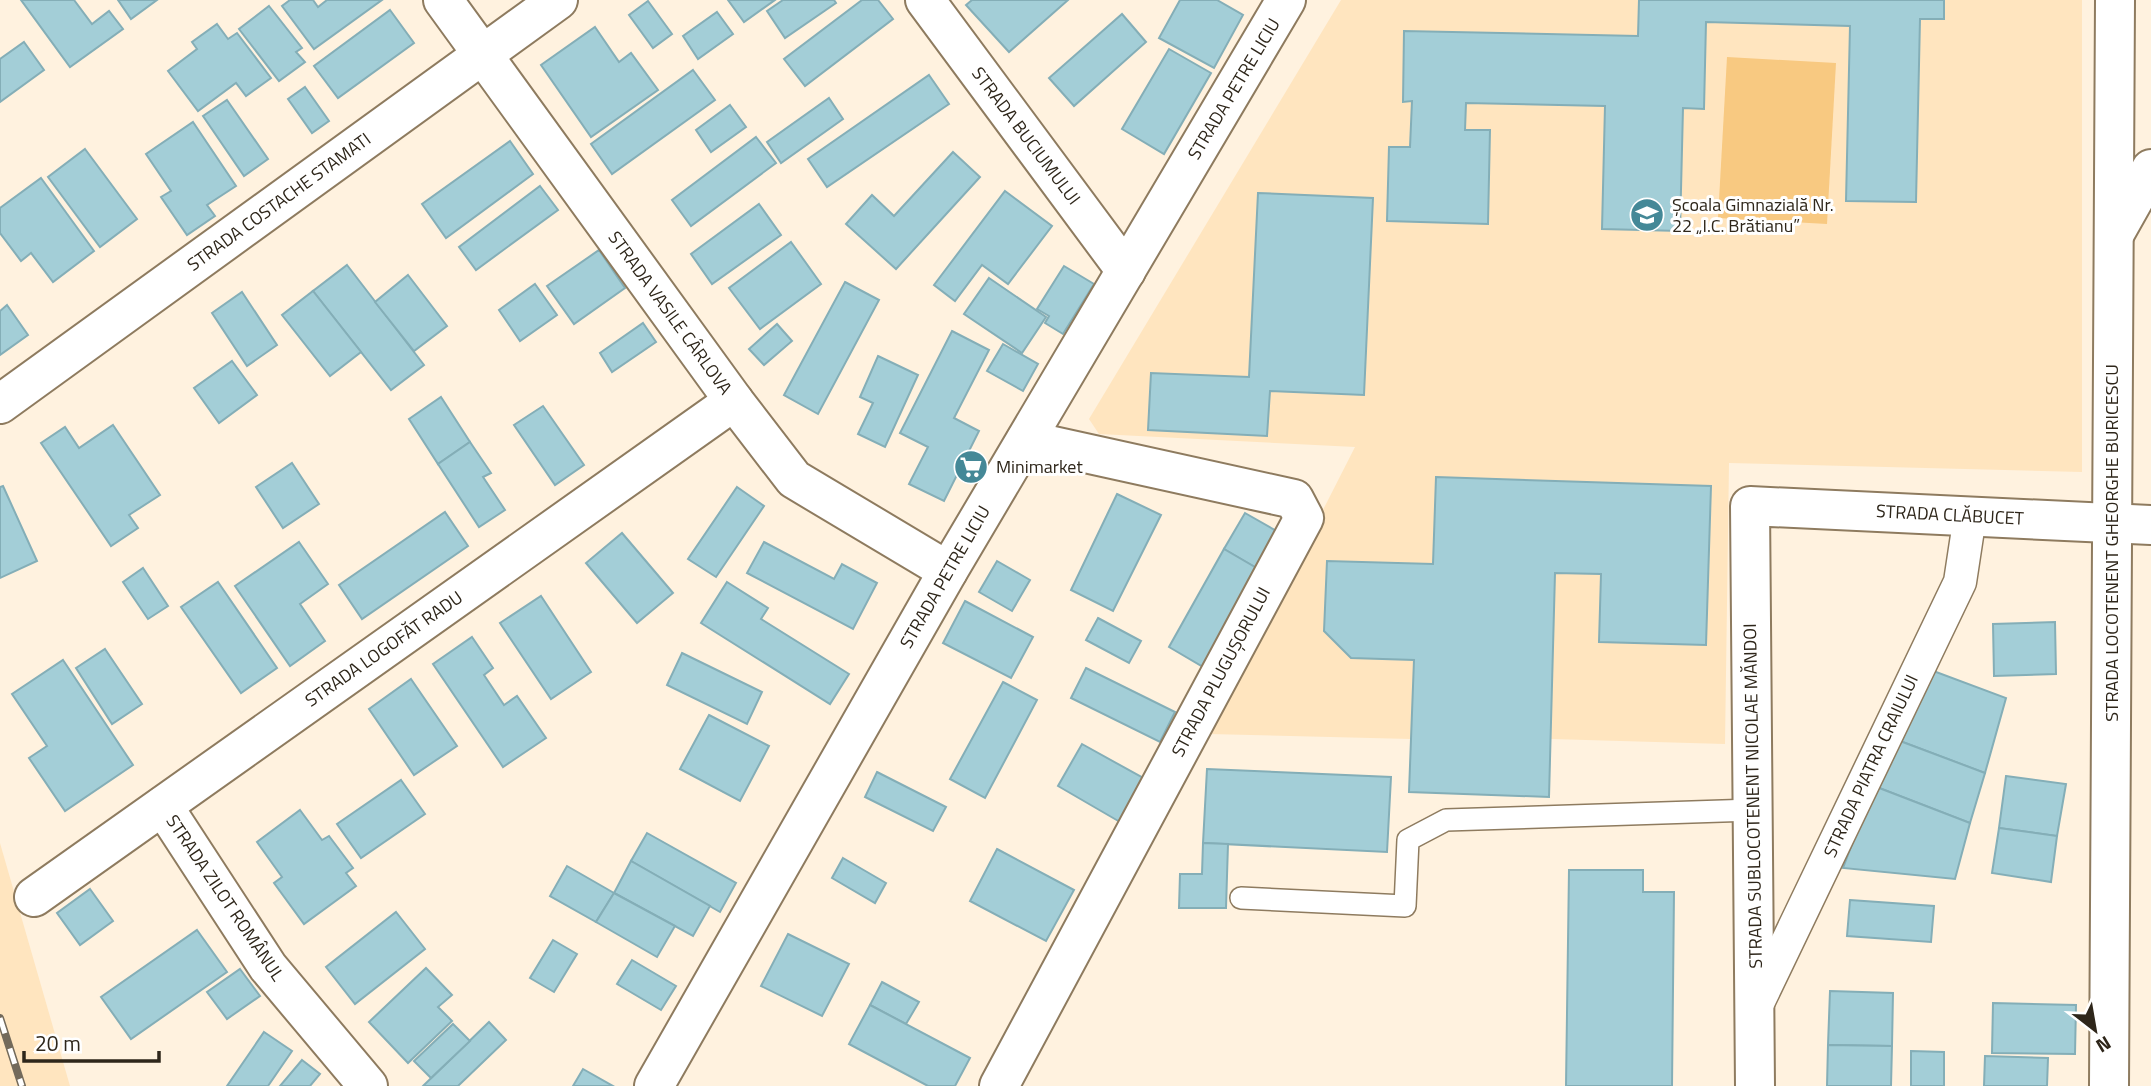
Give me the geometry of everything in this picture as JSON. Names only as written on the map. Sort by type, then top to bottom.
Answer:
[{"type":"street","name":"STRADA VASILE CÂRLOVA","points":[[443,0],[734,401],[794,479],[948,571]]},
{"type":"street","name":"STRADA COSTACHE STAMATI","points":[[0,404],[558,0]]},
{"type":"street","name":"STRADA BUCIUMULUI","points":[[925,0],[1126,271]]},
{"type":"street","name":"STRADA PETRE LICIU","points":[[654,1086],[948,571],[1286,0]]},
{"type":"street","name":"STRADA LOCOTENENT GHEORGHE BURICESCU","points":[[2109,1086],[2115,0]]},
{"type":"street","points":[[2114,235],[2151,169]]},
{"type":"street","name":"STRADA LOGOFĂT RADU","points":[[34,897],[734,401]]},
{"type":"street","name":"STRADA PLUGUȘORULUI","points":[[999,1086],[1304,518],[1294,499],[1026,440]]},
{"type":"street","name":"STRADA CLĂBUCET","points":[[1750,506],[2151,525]]},
{"type":"street","name":"STRADA SUBLOCOTENENT NICOLAE MĂNDOI","points":[[1750,506],[1755,1086]]},
{"type":"street","name":"STRADA PIATRA CRAIULUI","points":[[1755,1010],[1960,582],[1970,516]]},
{"type":"street","name":"STRADA ZILOT ROMÂNUL","points":[[163,806],[268,967],[368,1086]]},
{"type":"lane","points":[[1241,898],[1405,906],[1408,840],[1446,820],[1753,810]]},
{"type":"shaded area","name":"Școala Gimnazială Nr. 22 „I.C. Brătianu”","points":[[1341,0],[2082,0],[2082,472],[1729,463],[1725,744],[1551,739],[1549,797],[1409,792],[1411,739],[1209,734],[1355,447],[1099,434],[1089,419]]},
{"type":"shaded area","points":[[1727,57],[1836,63],[1827,224],[1718,218]]},
{"type":"shaded area","points":[[0,843],[70,1086],[0,1086]]},
{"type":"building","points":[[21,0],[74,0],[92,24],[109,11],[123,29],[70,67]]},
{"type":"building","points":[[118,0],[157,0],[131,19]]},
{"type":"building","points":[[290,0],[313,0],[318,7],[327,0],[382,0],[314,49],[282,6]]},
{"type":"building","points":[[728,0],[775,0],[744,22]]},
{"type":"building","points":[[783,0],[834,0],[836,3],[785,38],[767,11]]},
{"type":"building","points":[[862,0],[878,0],[893,19],[805,86],[784,59]]},
{"type":"building","points":[[972,0],[1068,0],[1009,52],[966,5]]},
{"type":"building","points":[[1180,0],[1217,0],[1243,15],[1214,68],[1159,38]]},
{"type":"building","points":[[1639,0],[1944,0],[1944,19],[1920,19],[1916,202],[1846,201],[1850,26],[1706,22],[1704,109],[1683,108],[1680,231],[1602,229],[1605,106],[1466,103],[1465,130],[1490,130],[1488,224],[1387,221],[1389,147],[1410,147],[1412,101],[1403,102],[1404,31],[1638,36]]},
{"type":"building","points":[[648,1],[672,34],[653,48],[629,15]]},
{"type":"building","points":[[269,6],[302,48],[296,52],[305,62],[279,81],[239,29]]},
{"type":"building","points":[[390,10],[414,43],[338,98],[314,66]]},
{"type":"building","points":[[717,12],[733,34],[698,59],[683,36]]},
{"type":"building","points":[[1122,14],[1146,42],[1074,106],[1049,78]]},
{"type":"building","points":[[217,24],[228,39],[237,33],[271,78],[246,96],[236,83],[198,111],[168,71],[197,49],[192,42]]},
{"type":"building","points":[[595,27],[619,62],[631,53],[658,90],[591,137],[541,65]]},
{"type":"building","points":[[24,42],[44,70],[0,102],[0,59]]},
{"type":"building","points":[[1169,49],[1211,73],[1164,154],[1122,129]]},
{"type":"building","points":[[693,70],[715,100],[612,174],[591,144]]},
{"type":"building","points":[[929,75],[949,104],[827,187],[808,159]]},
{"type":"building","points":[[305,87],[329,121],[312,133],[288,99]]},
{"type":"building","points":[[829,98],[843,119],[781,163],[767,142]]},
{"type":"building","points":[[227,100],[268,159],[244,176],[203,116]]},
{"type":"building","points":[[730,105],[746,127],[711,152],[696,130]]},
{"type":"building","points":[[193,122],[236,186],[207,205],[215,216],[187,235],[161,197],[171,191],[146,154]]},
{"type":"building","points":[[756,137],[776,163],[691,226],[672,200]]},
{"type":"building","points":[[510,141],[533,174],[446,238],[422,204]]},
{"type":"building","points":[[85,149],[137,219],[100,247],[48,177]]},
{"type":"building","points":[[953,152],[980,177],[896,269],[846,224],[872,195],[894,216]]},
{"type":"building","points":[[41,178],[94,251],[53,282],[31,253],[21,261],[0,233],[0,208]]},
{"type":"building","points":[[540,186],[558,210],[476,270],[459,247]]},
{"type":"building","points":[[1005,191],[1052,226],[1008,284],[982,265],[955,301],[934,285]]},
{"type":"building","points":[[1258,193],[1373,198],[1364,395],[1270,391],[1267,436],[1148,430],[1151,373],[1249,377]]},
{"type":"building","points":[[759,204],[781,235],[712,284],[691,254]]},
{"type":"building","points":[[791,242],[821,284],[760,329],[729,288]]},
{"type":"building","points":[[599,250],[625,288],[574,324],[547,286]]},
{"type":"building","points":[[347,265],[424,365],[391,390],[313,291]]},
{"type":"building","points":[[1064,266],[1094,284],[1063,334],[1045,323],[1049,316],[1037,309]]},
{"type":"building","points":[[408,275],[447,326],[414,351],[375,302]]},
{"type":"building","points":[[989,278],[1046,317],[1022,353],[964,314]]},
{"type":"building","points":[[845,282],[879,300],[818,414],[784,395]]},
{"type":"building","points":[[535,284],[557,315],[520,341],[499,310]]},
{"type":"building","points":[[313,291],[361,352],[330,376],[282,315]]},
{"type":"building","points":[[242,292],[277,345],[247,366],[212,313]]},
{"type":"building","points":[[7,305],[28,335],[0,355],[0,311]]},
{"type":"building","points":[[643,323],[656,342],[612,372],[600,353]]},
{"type":"building","points":[[777,324],[792,341],[764,365],[749,349]]},
{"type":"building","points":[[952,331],[989,350],[954,418],[979,431],[944,501],[909,484],[928,447],[900,433]]},
{"type":"building","points":[[1003,344],[1038,364],[1023,391],[987,371]]},
{"type":"building","points":[[878,356],[918,375],[885,447],[858,434],[873,403],[860,397]]},
{"type":"building","points":[[232,361],[257,395],[219,423],[194,388]]},
{"type":"building","points":[[441,397],[470,442],[438,464],[409,419]]},
{"type":"building","points":[[543,406],[584,465],[555,485],[514,425]]},
{"type":"building","points":[[113,425],[160,495],[129,515],[138,528],[111,546],[41,443],[65,427],[79,448]]},
{"type":"building","points":[[470,442],[491,473],[483,477],[505,510],[479,527],[438,464]]},
{"type":"building","points":[[292,463],[319,504],[283,528],[256,487]]},
{"type":"building","points":[[1436,477],[1711,486],[1706,645],[1599,642],[1601,574],[1555,573],[1549,797],[1409,792],[1414,660],[1351,658],[1324,631],[1327,561],[1433,564]]},
{"type":"building","points":[[3,486],[37,561],[0,578],[0,487]]},
{"type":"building","points":[[737,487],[764,506],[716,577],[688,559]]},
{"type":"building","points":[[1117,494],[1161,515],[1113,611],[1071,590]]},
{"type":"building","points":[[445,512],[468,546],[362,619],[339,585]]},
{"type":"building","points":[[1245,513],[1280,533],[1260,570],[1224,549]]},
{"type":"building","points":[[622,533],[673,593],[637,623],[586,563]]},
{"type":"building","points":[[299,542],[328,584],[300,604],[325,641],[290,666],[235,586]]},
{"type":"building","points":[[764,542],[834,579],[842,564],[877,583],[853,629],[747,573]]},
{"type":"building","points":[[1224,549],[1260,570],[1205,668],[1169,647]]},
{"type":"building","points":[[997,561],[1030,580],[1012,611],[979,592]]},
{"type":"building","points":[[143,568],[168,606],[148,619],[123,582]]},
{"type":"building","points":[[218,582],[277,668],[241,693],[181,607]]},
{"type":"building","points":[[727,582],[768,608],[761,619],[849,674],[830,704],[701,623]]},
{"type":"building","points":[[541,596],[591,672],[551,699],[500,623]]},
{"type":"building","points":[[965,601],[1033,637],[1011,678],[943,643]]},
{"type":"building","points":[[1098,618],[1141,641],[1129,663],[1086,640]]},
{"type":"building","points":[[2055,622],[2056,674],[1994,676],[1993,624]]},
{"type":"building","points":[[472,637],[493,668],[484,675],[504,705],[517,696],[546,738],[503,767],[433,664]]},
{"type":"building","points":[[105,649],[142,704],[112,724],[76,668]]},
{"type":"building","points":[[682,653],[762,692],[747,724],[667,685]]},
{"type":"building","points":[[63,660],[133,765],[65,811],[29,758],[47,746],[12,694]]},
{"type":"building","points":[[1920,666],[2006,698],[1985,773],[1892,738]]},
{"type":"building","points":[[1086,668],[1175,712],[1160,742],[1071,698]]},
{"type":"building","points":[[411,679],[457,746],[414,775],[369,709]]},
{"type":"building","points":[[1003,682],[1037,700],[985,798],[950,779]]},
{"type":"building","points":[[709,715],[769,746],[740,801],[680,769]]},
{"type":"building","points":[[1892,738],[1985,773],[1970,823],[1874,786]]},
{"type":"building","points":[[1082,744],[1145,779],[1120,822],[1058,786]]},
{"type":"building","points":[[1207,769],[1391,777],[1387,852],[1203,843]]},
{"type":"building","points":[[877,772],[946,807],[933,831],[865,797]]},
{"type":"building","points":[[2006,776],[2066,784],[2057,836],[1999,828]]},
{"type":"building","points":[[401,780],[425,814],[361,858],[337,824]]},
{"type":"building","points":[[1874,786],[1970,823],[1955,879],[1843,868]]},
{"type":"building","points":[[300,810],[322,840],[329,836],[353,868],[346,873],[356,886],[304,924],[274,883],[282,877],[257,842]]},
{"type":"building","points":[[1999,828],[2057,836],[2051,882],[1992,873]]},
{"type":"building","points":[[647,833],[736,883],[720,912],[631,861]]},
{"type":"building","points":[[1203,843],[1228,844],[1226,908],[1179,908],[1180,874],[1202,874]]},
{"type":"building","points":[[997,849],[1074,890],[1046,941],[970,901]]},
{"type":"building","points":[[843,858],[886,883],[875,903],[832,878]]},
{"type":"building","points":[[631,861],[710,906],[693,936],[614,893]]},
{"type":"building","points":[[567,866],[614,893],[596,922],[550,896]]},
{"type":"building","points":[[1569,870],[1643,870],[1643,892],[1674,892],[1672,1086],[1566,1086]]},
{"type":"building","points":[[90,889],[113,921],[80,945],[57,913]]},
{"type":"building","points":[[614,893],[675,926],[657,957],[596,922]]},
{"type":"building","points":[[1850,900],[1934,906],[1931,942],[1847,936]]},
{"type":"building","points":[[396,912],[425,949],[355,1004],[326,967]]},
{"type":"building","points":[[197,930],[227,972],[131,1039],[101,997]]},
{"type":"building","points":[[788,934],[849,964],[822,1016],[761,986]]},
{"type":"building","points":[[553,940],[577,954],[554,992],[530,978]]},
{"type":"building","points":[[632,960],[676,986],[661,1010],[617,984]]},
{"type":"building","points":[[426,968],[452,995],[438,1007],[452,1021],[408,1063],[369,1022]]},
{"type":"building","points":[[240,969],[260,996],[227,1019],[207,992]]},
{"type":"building","points":[[882,982],[919,1002],[906,1024],[870,1005]]},
{"type":"building","points":[[1830,991],[1893,993],[1892,1046],[1828,1045]]},
{"type":"building","points":[[1993,1003],[2076,1005],[2075,1054],[1992,1053]]},
{"type":"building","points":[[870,1005],[970,1058],[955,1086],[928,1086],[849,1044]]},
{"type":"building","points":[[489,1022],[506,1040],[458,1086],[423,1086]]},
{"type":"building","points":[[453,1024],[470,1041],[431,1078],[414,1061]]},
{"type":"building","points":[[264,1032],[292,1051],[268,1086],[227,1086]]},
{"type":"building","points":[[1828,1045],[1892,1046],[1891,1086],[1827,1086]]},
{"type":"building","points":[[1911,1051],[1944,1052],[1944,1086],[1911,1086]]},
{"type":"building","points":[[1985,1056],[2048,1058],[2047,1086],[1984,1086]]},
{"type":"building","points":[[302,1060],[320,1074],[310,1086],[280,1086]]},
{"type":"building","points":[[583,1069],[613,1086],[573,1086]]},
{"type":"railway","points":[[0,1018],[22,1086]]},
{"type":"place","name":"Școala Gimnazială Nr. 22 „I.C. Brătianu”","points":[[1647,215]]},
{"type":"place","name":"Minimarket","points":[[971,467]]}]
